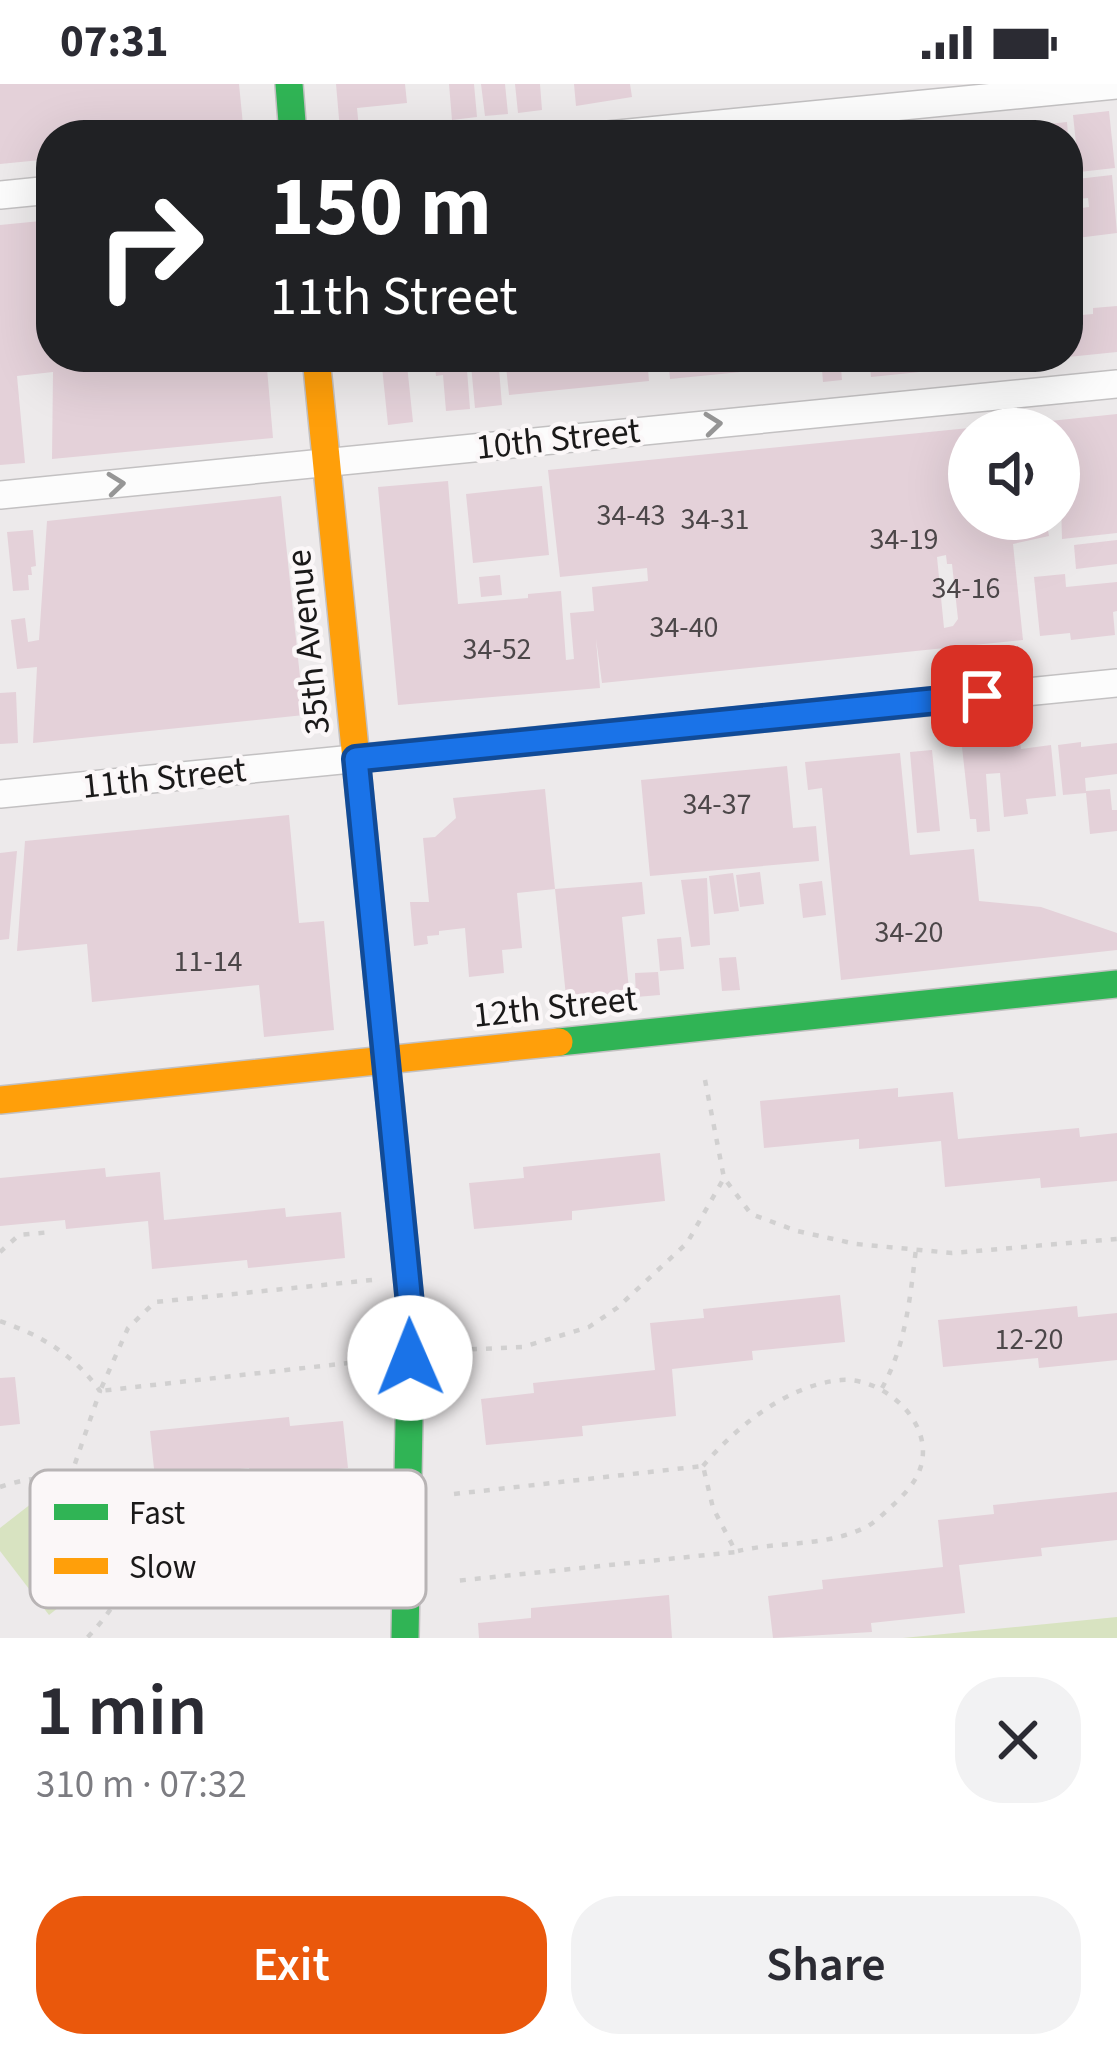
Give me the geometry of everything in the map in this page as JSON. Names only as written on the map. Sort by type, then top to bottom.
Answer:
[{"type":"street","points":[[289,84],[292,120]]},
{"type":"street","points":[[761,120],[1117,85]]},
{"type":"street","points":[[0,196],[36,192]]},
{"type":"street","name":"35th Avenue","points":[[317,372],[411,1314],[408,1470]]},
{"type":"street","name":"10th Street","points":[[0,495],[1117,384]]},
{"type":"street","name":"11th Street","points":[[0,794],[1117,683]]},
{"type":"street","name":"12th Street","points":[[0,1100],[1117,984]]},
{"type":"street","name":"35th Avenue","points":[[405,1638],[406,1608]]},
{"type":"path","points":[[705,1081],[724,1178],[752,1214],[797,1231],[856,1244],[952,1253],[1117,1239]]},
{"type":"path","points":[[456,1350],[523,1346],[589,1327],[617,1308],[687,1243],[724,1178]]},
{"type":"path","points":[[0,1252],[19,1234],[51,1232]]},
{"type":"path","points":[[881,1390],[895,1366],[907,1325],[916,1250]]},
{"type":"path","points":[[73,1470],[128,1328],[155,1302],[373,1280]]},
{"type":"path","points":[[0,1321],[43,1336],[83,1368],[100,1391]]},
{"type":"path","points":[[100,1391],[375,1360]]},
{"type":"path","points":[[454,1494],[703,1466],[731,1432],[792,1395],[843,1380],[890,1392],[919,1427],[922,1466],[904,1494],[869,1526],[831,1541],[454,1581]]},
{"type":"path","points":[[703,1466],[713,1508],[736,1552]]},
{"type":"path","points":[[0,1487],[30,1481]]},
{"type":"path","points":[[87,1638],[112,1608]]},
{"type":"green space","points":[[30,1505],[30,1590],[0,1551],[0,1528]]},
{"type":"green space","points":[[1117,1617],[1117,1638],[903,1638]]},
{"type":"building","points":[[0,84],[239,84],[243,120],[36,120],[36,160],[0,164]]},
{"type":"building","points":[[336,84],[405,84],[407,103],[357,108],[358,120],[339,120]]},
{"type":"building","points":[[449,84],[474,84],[477,117],[452,120]]},
{"type":"building","points":[[481,84],[505,84],[508,114],[485,116]]},
{"type":"building","points":[[515,84],[540,84],[542,110],[518,113]]},
{"type":"building","points":[[574,84],[630,84],[632,97],[576,106]]},
{"type":"building","points":[[1109,111],[1115,168],[1083,172],[1083,120],[1074,120],[1073,115]]},
{"type":"building","points":[[1112,175],[1117,233],[1083,237],[1083,208],[1089,207],[1088,198],[1083,198],[1083,178]]},
{"type":"building","points":[[36,221],[36,372],[53,372],[17,376],[25,463],[0,465],[0,225]]},
{"type":"building","points":[[1117,306],[1117,352],[1083,355],[1083,315],[1093,314],[1093,308]]},
{"type":"building","points":[[53,372],[267,372],[273,438],[52,459]]},
{"type":"building","points":[[383,372],[408,372],[413,422],[388,425]]},
{"type":"building","points":[[436,372],[467,372],[470,409],[446,411],[443,375]]},
{"type":"building","points":[[472,372],[499,372],[502,405],[475,408]]},
{"type":"building","points":[[507,372],[648,372],[649,381],[509,395]]},
{"type":"building","points":[[669,372],[741,372],[670,379]]},
{"type":"building","points":[[822,372],[841,372],[842,380],[823,382]]},
{"type":"building","points":[[870,372],[920,372],[871,377]]},
{"type":"building","points":[[1117,414],[1117,533],[1080,537],[1080,418]]},
{"type":"building","points":[[948,430],[948,540],[1031,540],[1013,544],[1023,640],[602,683],[596,639],[600,688],[398,705],[378,487],[448,481],[458,604],[561,591],[566,660],[574,659],[570,613],[594,611],[592,587],[648,581],[647,568],[560,577],[548,470]],"holes":[[[946,555],[947,564],[952,564],[958,619],[944,628],[937,557]]]},
{"type":"building","points":[[542,486],[549,555],[473,563],[466,494]]},
{"type":"building","points":[[281,496],[304,715],[33,743],[37,667],[17,669],[11,620],[25,618],[28,642],[39,640],[47,521]]},
{"type":"building","points":[[33,530],[36,566],[28,575],[29,590],[13,591],[7,532]]},
{"type":"building","points":[[1117,540],[1117,564],[1076,569],[1074,545]]},
{"type":"building","points":[[1065,574],[1066,587],[1117,582],[1115,635],[1071,640],[1070,633],[1040,636],[1034,577]]},
{"type":"building","points":[[500,575],[502,595],[481,597],[479,577]]},
{"type":"building","points":[[16,692],[18,743],[0,744],[0,693]]},
{"type":"building","points":[[1020,741],[1021,749],[1051,745],[1056,796],[1026,799],[1028,814],[1004,817],[1000,773],[986,774],[990,831],[977,832],[976,819],[970,819],[962,747]]},
{"type":"building","points":[[1081,742],[1081,747],[1117,743],[1117,774],[1085,778],[1086,791],[1110,789],[1117,831],[1090,834],[1086,793],[1063,795],[1058,745]]},
{"type":"building","points":[[932,750],[940,831],[917,833],[910,752]]},
{"type":"building","points":[[900,753],[910,855],[974,849],[979,901],[1041,907],[1117,933],[1117,950],[841,980],[822,788],[808,790],[805,762]]},
{"type":"building","points":[[787,766],[793,828],[816,826],[819,861],[650,876],[641,780]]},
{"type":"building","points":[[545,789],[555,889],[517,893],[522,948],[502,950],[504,973],[469,977],[465,928],[439,931],[439,935],[427,936],[428,944],[414,946],[410,902],[429,902],[423,838],[435,837],[456,818],[453,798]]},
{"type":"building","points":[[289,815],[299,923],[324,921],[334,1030],[264,1037],[259,985],[92,1002],[87,944],[17,951],[25,841]]},
{"type":"building","points":[[17,851],[9,939],[0,940],[0,853]]},
{"type":"building","points":[[760,872],[764,904],[740,907],[736,875]]},
{"type":"building","points":[[733,873],[739,911],[714,914],[709,876]]},
{"type":"building","points":[[707,878],[710,945],[691,947],[681,880]]},
{"type":"building","points":[[822,881],[826,915],[803,918],[799,884]]},
{"type":"building","points":[[642,882],[645,914],[622,917],[630,1000],[567,1006],[555,889]]},
{"type":"building","points":[[681,937],[684,969],[660,971],[657,939]]},
{"type":"building","points":[[736,957],[740,990],[722,991],[719,958]]},
{"type":"building","points":[[658,972],[660,995],[636,997],[635,973]]},
{"type":"building","points":[[898,1088],[898,1097],[953,1092],[958,1139],[1079,1128],[1080,1137],[1117,1133],[1117,1181],[1041,1188],[1040,1178],[945,1187],[941,1141],[859,1149],[859,1139],[764,1148],[760,1101]]},
{"type":"building","points":[[660,1153],[665,1201],[572,1211],[572,1220],[474,1229],[469,1183],[524,1178],[523,1167]]},
{"type":"building","points":[[105,1168],[106,1177],[160,1172],[164,1220],[285,1208],[286,1217],[341,1212],[345,1258],[248,1268],[247,1260],[152,1269],[148,1221],[66,1229],[65,1220],[0,1226],[0,1178]]},
{"type":"building","points":[[840,1295],[845,1342],[752,1351],[753,1360],[672,1369],[676,1416],[582,1426],[583,1436],[486,1445],[481,1399],[534,1393],[533,1383],[655,1370],[650,1323],[704,1318],[703,1309]]},
{"type":"building","points":[[1077,1306],[1078,1317],[1117,1313],[1117,1360],[1039,1368],[1038,1358],[943,1367],[938,1320]]},
{"type":"building","points":[[15,1377],[20,1424],[0,1426],[0,1378]]},
{"type":"building","points":[[289,1417],[290,1426],[343,1421],[348,1468],[154,1470],[150,1431]]},
{"type":"building","points":[[1117,1492],[1117,1540],[1041,1548],[1042,1556],[959,1565],[965,1613],[871,1623],[872,1632],[773,1638],[768,1596],[823,1589],[822,1580],[943,1567],[938,1520],[994,1514],[993,1505]]},
{"type":"building","points":[[669,1595],[672,1638],[479,1638],[478,1623],[531,1618],[531,1608]]},
{"type":"traffic: fast","points":[[289,84],[292,120]]},
{"type":"traffic: fast","points":[[559,1042],[1117,984]]},
{"type":"traffic: fast","points":[[390,1101],[411,1314],[408,1470]]},
{"type":"traffic: fast","points":[[405,1638],[406,1608]]},
{"type":"traffic: slow","points":[[317,372],[390,1101]]},
{"type":"traffic: slow","points":[[0,1100],[559,1042]]},
{"type":"route","points":[[410,1358],[411,1314],[356,759],[982,696]]}]
